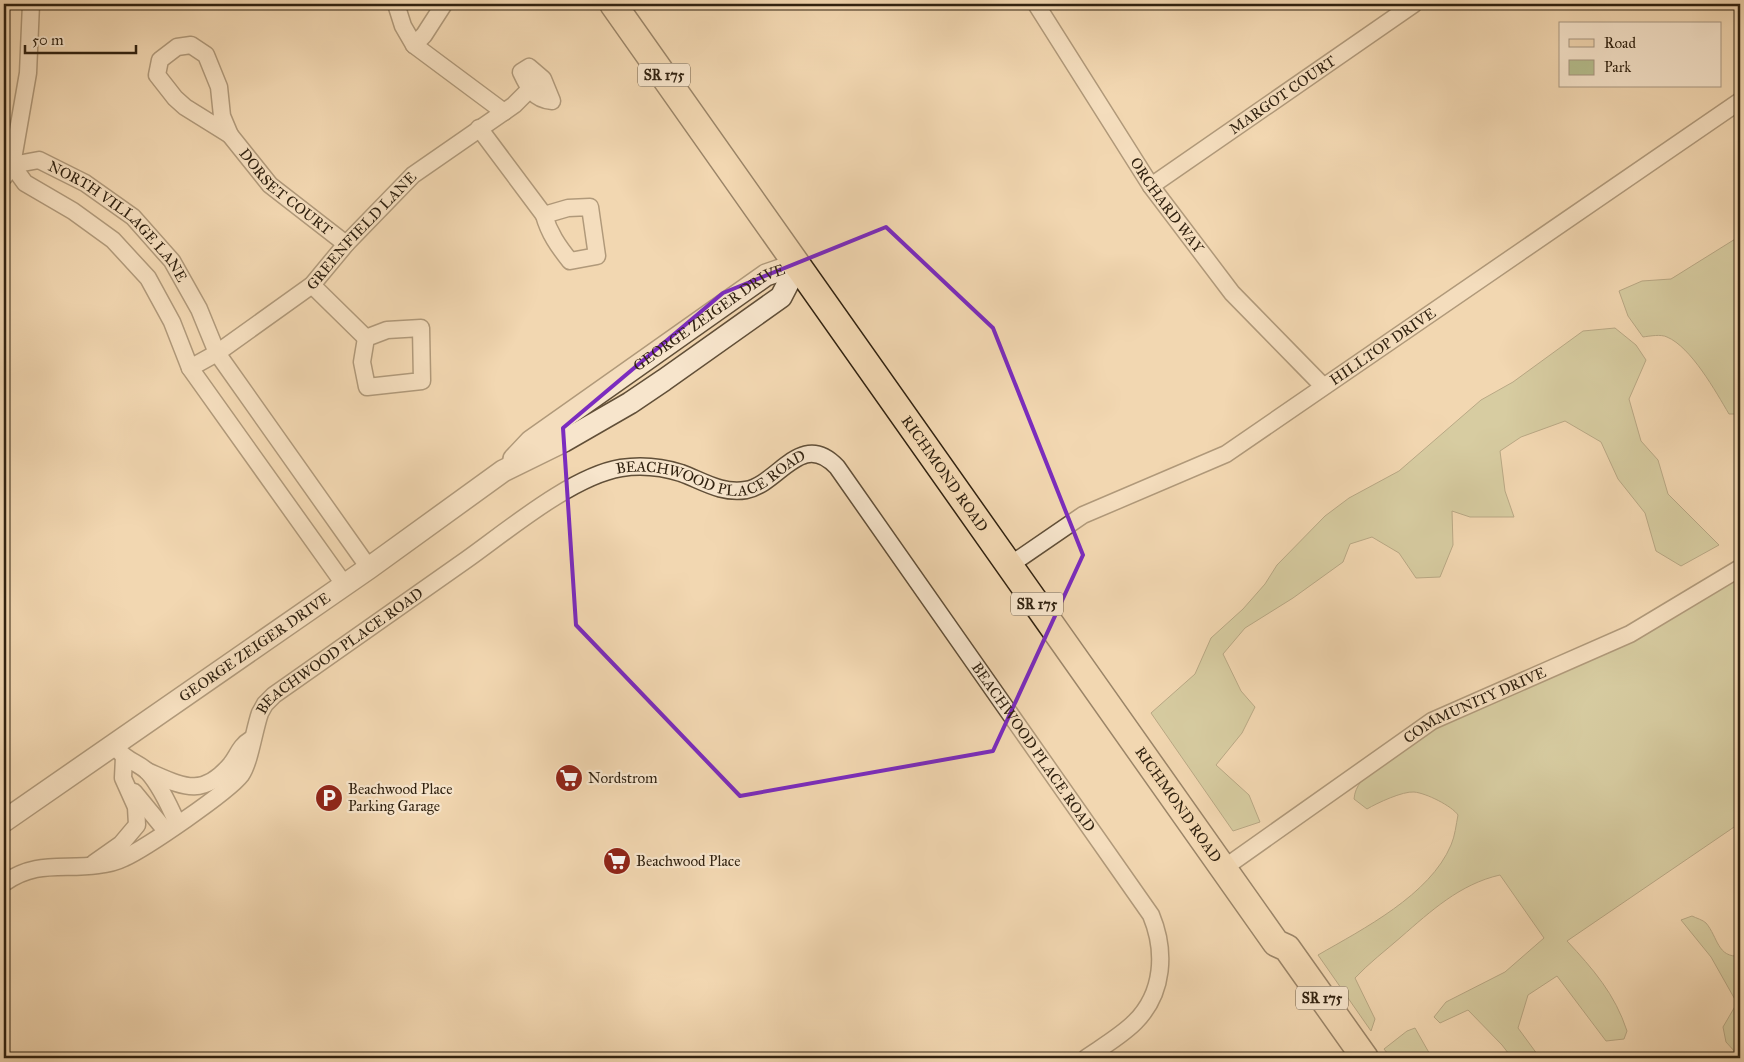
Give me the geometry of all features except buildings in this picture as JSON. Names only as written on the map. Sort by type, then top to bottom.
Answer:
[{"type":"main road","name":"RICHMOND ROAD","points":[[613,4],[1276,943],[1286,948],[1365,1058]]},
{"type":"main road","name":"RICHMOND ROAD","points":[[1276,943],[1276,955],[1350,1058]]},
{"type":"street","points":[[6,168],[28,74],[31,4]]},
{"type":"street","points":[[396,4],[403,26],[414,45],[504,112]]},
{"type":"street","points":[[414,45],[424,35],[444,4]]},
{"type":"street","name":"ORCHARD WAY","points":[[1036,4],[1150,186],[1232,293],[1323,386]]},
{"type":"street","name":"MARGOT COURT","points":[[1150,186],[1414,4]]},
{"type":"street","name":"DORSET COURT","points":[[230,135],[175,98],[157,75],[160,60],[177,47],[191,45],[206,55],[219,87],[222,116],[230,135],[270,185],[346,244]]},
{"type":"street","name":"GREENFIELD LANE","points":[[190,368],[217,353],[312,285],[346,244],[413,175],[504,112],[529,90]]},
{"type":"street","name":"HILLTOP DRIVE","points":[[1010,565],[1083,515],[1226,454],[1740,102]]},
{"type":"street","points":[[480,128],[544,215]]},
{"type":"street","name":"NORTH VILLAGE LANE","points":[[6,168],[39,160],[85,183],[133,217],[172,261],[199,308],[217,353],[368,568]]},
{"type":"street","name":"NORTH VILLAGE LANE","points":[[6,168],[25,183],[72,211],[113,240],[148,278],[172,322],[190,368],[344,584]]},
{"type":"street","name":"GEORGE ZEIGER DRIVE","points":[[4,821],[119,750],[344,584],[503,470],[564,441],[630,404],[680,369],[781,297],[798,264]]},
{"type":"street","points":[[312,285],[366,338]]},
{"type":"street","points":[[421,328],[422,381],[367,387],[362,362],[366,338],[386,330],[421,328]]},
{"type":"street","name":"BEACHWOOD PLACE ROAD","points":[[4,883],[15,875],[33,868],[90,866],[122,859],[226,789],[241,774],[245,767],[251,739],[262,710],[274,695],[511,528],[581,482],[619,468],[645,467],[680,473],[716,488],[746,490],[759,484],[796,458],[811,454],[819,455],[837,468],[1152,915],[1161,944],[1162,957],[1157,985],[1150,1001],[1144,1012],[1128,1028],[1086,1058]]},
{"type":"street","name":"COMMUNITY DRIVE","points":[[1224,868],[1432,721],[1630,634],[1740,568]]},
{"type":"street","points":[[119,750],[147,771],[186,787],[205,785],[225,770],[241,746],[251,739]]},
{"type":"street","points":[[90,866],[121,844],[137,825],[136,807],[126,782],[119,750]]},
{"type":"street","points":[[147,771],[170,808],[171,827]]},
{"type":"street","points":[[167,780],[177,795],[171,827]]},
{"type":"street","points":[[126,782],[171,827]]},
{"type":"highlighted area","points":[[886,227],[993,328],[1083,555],[993,751],[740,796],[576,625],[563,428],[723,293]]},
{"type":"green space","points":[[1740,236],[1740,362],[1737,367],[1740,382],[1740,414],[1729,414],[1702,371],[1685,350],[1665,336],[1643,337],[1628,316],[1619,291],[1642,281],[1671,279]]},
{"type":"green space","points":[[1615,328],[1636,345],[1646,360],[1629,399],[1641,441],[1658,460],[1668,494],[1719,545],[1681,566],[1656,551],[1645,513],[1618,479],[1601,442],[1565,421],[1521,437],[1500,451],[1505,491],[1514,517],[1470,517],[1452,511],[1453,545],[1440,577],[1416,578],[1399,553],[1372,537],[1350,544],[1343,562],[1293,598],[1245,628],[1223,654],[1241,691],[1255,707],[1242,733],[1216,765],[1249,795],[1260,822],[1233,831],[1151,713],[1195,674],[1211,638],[1243,609],[1265,584],[1277,565],[1325,516],[1349,498],[1399,471],[1481,400],[1513,382],[1583,331]]},
{"type":"green space","points":[[1740,568],[1740,823],[1567,941],[1586,962],[1610,994],[1627,1031],[1624,1039],[1606,1041],[1557,976],[1528,995],[1518,1028],[1540,1058],[1512,1058],[1468,1010],[1440,1023],[1434,1017],[1446,1002],[1505,972],[1544,938],[1500,875],[1472,885],[1447,900],[1371,962],[1355,978],[1375,1019],[1371,1031],[1318,955],[1394,909],[1428,880],[1441,863],[1451,845],[1458,815],[1438,800],[1414,792],[1397,795],[1367,809],[1354,799],[1356,790],[1361,782],[1375,768],[1410,747],[1406,740],[1630,634]]},
{"type":"green space","points":[[1692,916],[1706,923],[1722,950],[1732,956],[1740,956],[1740,1050],[1736,1053],[1726,1042],[1723,1027],[1737,1003],[1711,957],[1681,920]]},
{"type":"green space","points":[[1415,1028],[1432,1058],[1391,1058],[1384,1049],[1407,1031]]},
{"type":"place","name":"Nordstrom","points":[[569,778]]},
{"type":"place","name":"Beachwood Place Parking Garage","points":[[329,798]]},
{"type":"place","name":"Beachwood Place","points":[[617,861]]}]
